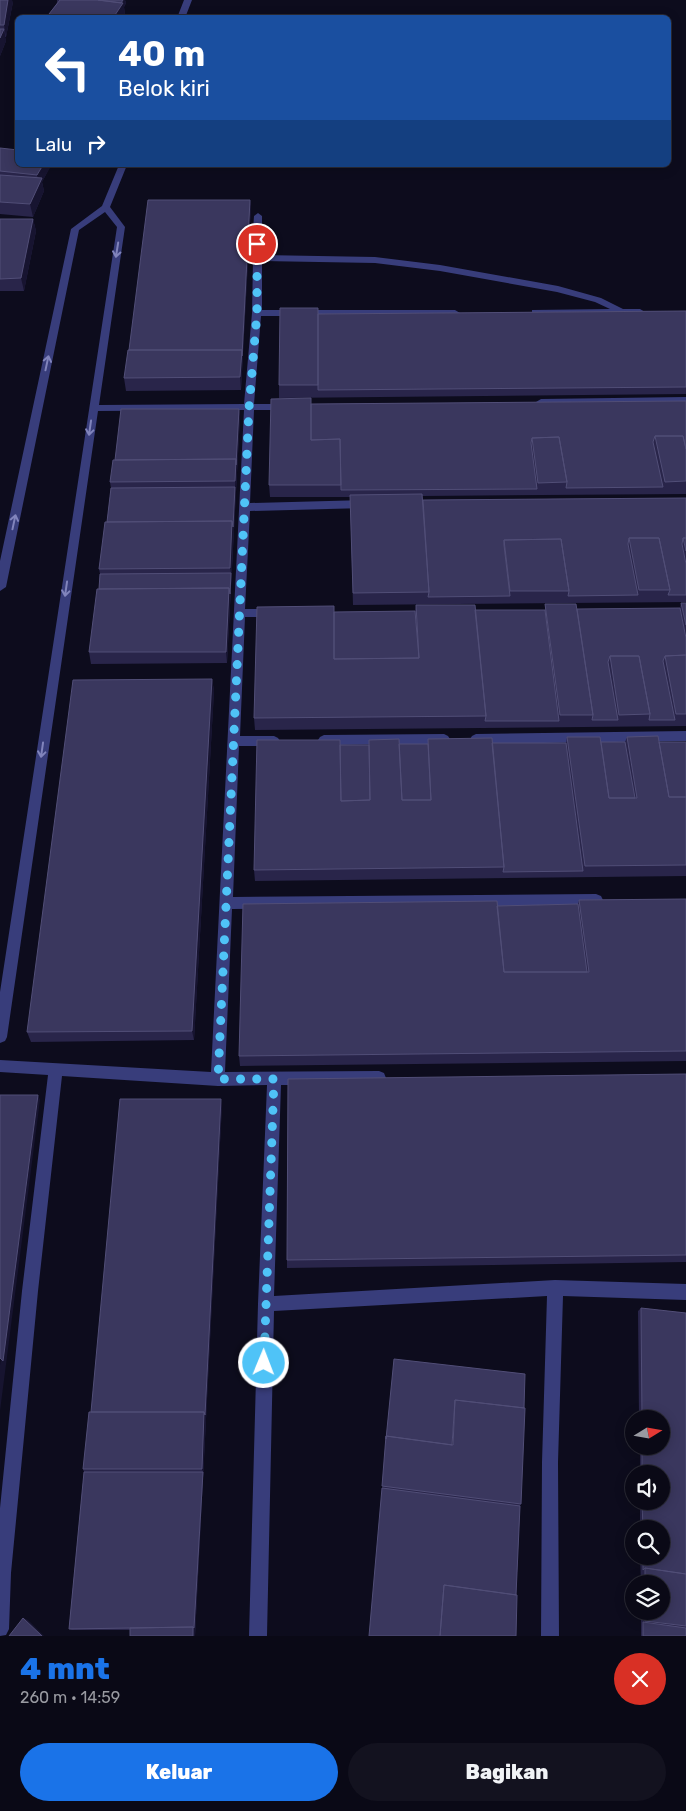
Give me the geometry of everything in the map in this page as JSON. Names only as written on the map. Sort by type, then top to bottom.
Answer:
[{"type":"street","points":[[182,15],[188,0]]},
{"type":"street","points":[[0,587],[75,229],[106,207],[122,167]]},
{"type":"street","points":[[0,1037],[121,227],[106,207]]},
{"type":"street","points":[[218,1079],[249,408],[257,313],[256,258],[258,216]]},
{"type":"street","points":[[256,258],[375,260],[440,268],[558,289],[598,300],[621,311]]},
{"type":"street","points":[[529,312],[649,312]]},
{"type":"street","points":[[257,313],[462,313]]},
{"type":"street","points":[[527,403],[686,400]]},
{"type":"street","points":[[93,408],[298,407]]},
{"type":"street","points":[[244,507],[382,504]]},
{"type":"street","points":[[240,613],[280,612]]},
{"type":"street","points":[[312,740],[686,736]]},
{"type":"street","points":[[234,741],[283,741]]},
{"type":"street","points":[[226,903],[606,900]]},
{"type":"street","points":[[0,1066],[218,1079],[391,1078]]},
{"type":"street","points":[[0,1629],[2,1573],[31,1281],[56,1070]]},
{"type":"street","points":[[258,1636],[266,1304],[274,1079]]},
{"type":"street","points":[[266,1304],[555,1288],[686,1292]]},
{"type":"street","points":[[550,1636],[550,1462],[555,1288]]},
{"type":"building","points":[[0,0],[8,0],[4,25],[0,25]]},
{"type":"building","points":[[60,0],[98,0],[123,3],[115,15],[49,14]]},
{"type":"building","points":[[98,0],[123,0],[121,3]]},
{"type":"building","points":[[0,29],[4,29],[0,38]]},
{"type":"building","points":[[0,148],[15,150],[15,167],[42,167],[37,175],[0,171]]},
{"type":"building","points":[[0,175],[42,178],[30,204],[0,202]]},
{"type":"building","points":[[148,200],[250,200],[242,356],[242,350],[129,350]]},
{"type":"building","points":[[0,219],[33,219],[21,278],[0,279]]},
{"type":"building","points":[[280,308],[318,308],[318,385],[279,385]]},
{"type":"building","points":[[686,311],[686,387],[318,390],[318,314]]},
{"type":"building","points":[[128,350],[242,350],[240,377],[124,378]]},
{"type":"building","points":[[311,398],[311,440],[340,439],[341,485],[269,485],[271,399]]},
{"type":"building","points":[[686,401],[686,449],[683,436],[655,436],[653,442],[663,487],[566,488],[567,482],[559,437],[532,438],[537,489],[341,490],[340,439],[311,440],[311,404]]},
{"type":"building","points":[[121,409],[239,409],[236,465],[236,459],[115,460]]},
{"type":"building","points":[[655,436],[683,436],[686,449],[686,481],[665,482]]},
{"type":"building","points":[[559,437],[567,482],[538,483],[532,438]]},
{"type":"building","points":[[236,459],[235,481],[110,482],[113,460]]},
{"type":"building","points":[[235,487],[233,527],[232,521],[107,522],[111,488]]},
{"type":"building","points":[[422,494],[429,592],[353,593],[350,495]]},
{"type":"building","points":[[686,498],[686,538],[683,538],[682,544],[686,564],[686,595],[668,595],[670,590],[659,538],[629,538],[628,544],[638,595],[568,596],[569,591],[561,539],[504,540],[510,596],[428,597],[423,500]]},
{"type":"building","points":[[232,521],[230,568],[99,569],[105,522]]},
{"type":"building","points":[[629,538],[659,538],[670,590],[639,590]]},
{"type":"building","points":[[683,538],[686,538],[686,551]]},
{"type":"building","points":[[561,539],[569,591],[510,591],[504,540]]},
{"type":"building","points":[[231,573],[230,594],[229,588],[99,589],[100,574]]},
{"type":"building","points":[[229,588],[226,652],[89,652],[97,589]]},
{"type":"building","points":[[681,603],[686,603],[686,625]]},
{"type":"building","points":[[545,604],[576,604],[593,715],[560,715]]},
{"type":"building","points":[[416,605],[475,605],[486,716],[254,718],[257,607],[334,606],[334,659],[419,658]]},
{"type":"building","points":[[680,608],[686,638],[686,655],[665,656],[663,661],[675,720],[649,720],[650,714],[639,656],[610,656],[608,662],[618,720],[592,720],[593,715],[577,609]]},
{"type":"building","points":[[475,610],[545,610],[559,721],[485,721]]},
{"type":"building","points":[[415,611],[419,658],[334,659],[334,612]]},
{"type":"building","points":[[686,655],[686,714],[676,714],[665,656]]},
{"type":"building","points":[[610,656],[639,656],[650,714],[619,715]]},
{"type":"building","points":[[212,679],[192,1031],[27,1032],[73,680]]},
{"type":"building","points":[[658,736],[669,797],[686,797],[686,865],[585,866],[567,737],[600,737],[609,798],[637,798],[627,737]]},
{"type":"building","points":[[492,738],[504,867],[254,870],[257,740],[340,740],[341,801],[370,800],[369,740],[399,739],[402,800],[431,800],[428,739]]},
{"type":"building","points":[[601,742],[625,742],[635,798],[609,798]]},
{"type":"building","points":[[659,742],[686,742],[686,797],[669,797]]},
{"type":"building","points":[[492,743],[566,743],[583,871],[503,872]]},
{"type":"building","points":[[399,744],[428,744],[431,800],[402,800]]},
{"type":"building","points":[[340,745],[369,745],[370,800],[341,801]]},
{"type":"building","points":[[686,899],[686,1051],[239,1056],[243,904],[497,901],[504,972],[589,972],[579,900]]},
{"type":"building","points":[[578,904],[587,972],[504,972],[497,906]]},
{"type":"building","points":[[686,1074],[686,1255],[287,1260],[288,1079]]},
{"type":"building","points":[[0,1095],[38,1095],[3,1361],[0,1358]]},
{"type":"building","points":[[120,1099],[221,1099],[205,1415],[204,1412],[91,1412]]},
{"type":"building","points":[[641,1308],[686,1313],[686,1574],[645,1568],[643,1570],[643,1565],[670,1565],[670,1520],[643,1520],[642,1510],[670,1510],[670,1465],[642,1465],[642,1455],[670,1455],[670,1410],[642,1410]]},
{"type":"building","points":[[394,1359],[525,1374],[524,1408],[455,1400],[452,1445],[386,1436]]},
{"type":"building","points":[[455,1400],[525,1408],[521,1504],[382,1486],[386,1436],[453,1445]]},
{"type":"building","points":[[89,1412],[204,1412],[202,1469],[83,1469]]},
{"type":"building","points":[[84,1472],[203,1472],[194,1628],[69,1629]]},
{"type":"building","points":[[382,1488],[520,1506],[516,1595],[444,1585],[440,1636],[369,1636]]},
{"type":"building","points":[[645,1568],[686,1574],[686,1626],[645,1621],[670,1620],[670,1575],[645,1575]]},
{"type":"building","points":[[444,1585],[517,1595],[516,1636],[440,1636]]},
{"type":"building","points":[[23,1618],[42,1636],[9,1636]]},
{"type":"building","points":[[643,1622],[686,1628],[686,1636],[643,1636]]},
{"type":"building","points":[[193,1627],[193,1636],[130,1636],[130,1628]]},
{"type":"route","points":[[257,244],[257,313],[249,408],[218,1079],[274,1079],[264,1363]]}]
